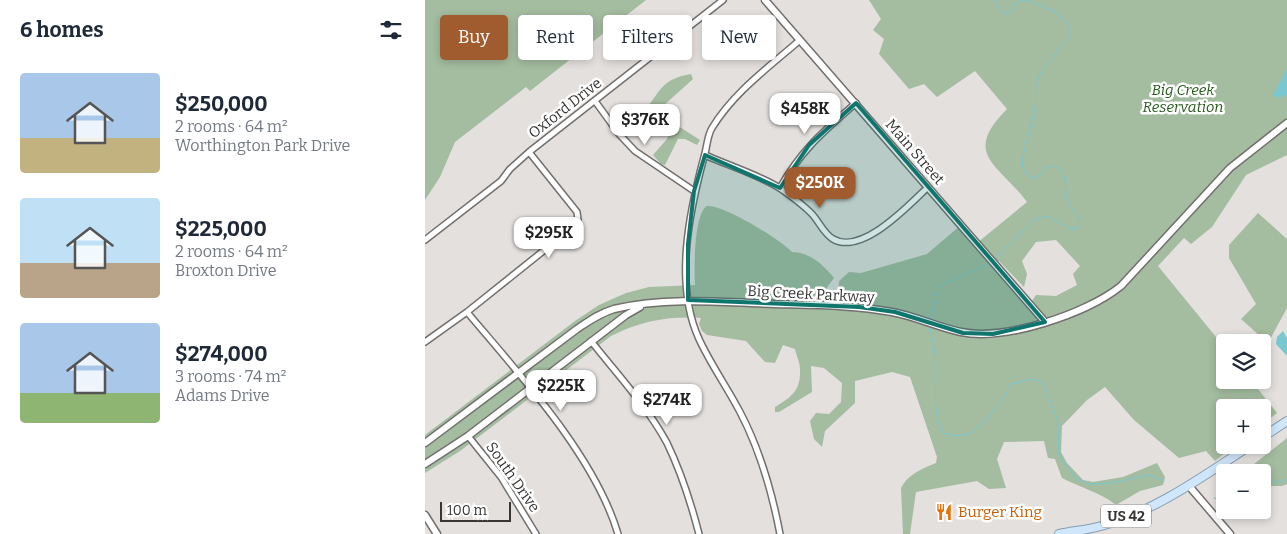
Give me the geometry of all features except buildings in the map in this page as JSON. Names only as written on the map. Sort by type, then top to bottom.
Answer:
[{"type":"main road","points":[[1271,432],[1287,421]]},
{"type":"main road","name":"US 42","points":[[1059,534],[1102,526],[1134,514],[1189,486],[1237,454]]},
{"type":"street","name":"Oxford Drive","points":[[425,240],[501,181],[510,168],[529,152],[723,0]]},
{"type":"street","name":"Main Street","points":[[765,0],[1045,322]]},
{"type":"street","points":[[780,534],[767,477],[755,443],[740,411],[698,338],[688,300],[686,268],[695,191],[711,130],[732,100],[800,40]]},
{"type":"street","points":[[595,101],[619,134],[635,151],[695,191]]},
{"type":"street","points":[[780,188],[793,165],[809,144],[856,103]]},
{"type":"street","name":"Big Creek Parkway","points":[[425,443],[596,316],[613,309],[688,300],[859,306],[895,312],[934,326],[963,332],[993,334],[1016,331],[1045,322],[1103,298],[1121,286],[1230,168],[1287,123]]},
{"type":"street","points":[[425,342],[467,312],[573,228],[578,220],[577,212],[529,152]]},
{"type":"street","points":[[705,155],[780,188],[811,213],[824,231],[835,240],[851,242],[870,235],[889,223],[928,187]]},
{"type":"street","name":"Big Creek Parkway","points":[[425,464],[468,436],[591,341],[643,305]]},
{"type":"street","points":[[467,312],[529,388],[588,467],[604,497],[619,534]]},
{"type":"street","points":[[591,341],[635,396],[666,443],[691,502],[699,534]]},
{"type":"street","name":"South Drive","points":[[468,436],[501,477],[536,534]]},
{"type":"street","points":[[1189,486],[1230,534]]},
{"type":"street","points":[[425,515],[437,534]]},
{"type":"highlighted area","points":[[856,103],[1045,322],[993,334],[963,333],[895,312],[859,307],[688,300],[688,244],[694,191],[705,155],[780,188],[809,145]]},
{"type":"green space","points":[[425,0],[646,0],[627,15],[603,15],[603,34],[593,42],[593,15],[518,15],[518,60],[570,60],[530,91],[526,87],[455,142],[440,177],[425,200]]},
{"type":"green space","name":"Big Creek Reservation","points":[[869,0],[1287,0],[1287,155],[1246,175],[1212,227],[1191,244],[1184,238],[1158,266],[1216,337],[1216,389],[1258,389],[1266,399],[1216,399],[1216,454],[1224,454],[1215,461],[1206,451],[1179,458],[1134,420],[1105,387],[1087,400],[1062,426],[1061,452],[1067,463],[1083,480],[1093,482],[1123,477],[1157,463],[1165,477],[1163,485],[1140,491],[1116,505],[1097,493],[1062,478],[1055,459],[1048,458],[1044,441],[1004,442],[997,459],[1006,488],[989,489],[977,481],[916,492],[910,534],[903,534],[901,488],[911,476],[936,463],[937,457],[910,377],[892,372],[855,381],[855,403],[825,431],[822,447],[814,439],[810,421],[816,413],[829,414],[841,402],[842,383],[824,368],[811,366],[812,392],[779,412],[775,412],[775,407],[791,396],[799,382],[800,366],[795,349],[783,345],[775,363],[765,362],[746,341],[707,335],[702,331],[699,324],[701,318],[677,318],[644,323],[611,336],[460,451],[425,473],[425,435],[575,321],[599,305],[626,293],[649,287],[695,285],[697,230],[699,219],[707,206],[715,207],[738,217],[764,231],[792,252],[804,254],[826,268],[834,278],[823,293],[810,297],[814,298],[838,295],[839,281],[849,272],[861,273],[927,254],[961,225],[977,243],[1027,202],[989,158],[986,149],[987,138],[994,125],[1007,109],[975,71],[937,97],[924,84],[909,89],[879,54],[884,39],[873,30],[881,19]],"holes":[[[1056,240],[1080,266],[1073,274],[1077,285],[1056,296],[1036,295],[1032,301],[1036,305],[1033,308],[995,264],[999,261],[1024,287],[1027,274],[1022,261],[1036,242]]]},
{"type":"green space","points":[[691,74],[693,79],[653,115],[647,115],[646,109],[664,86],[674,79]]},
{"type":"green space","points":[[675,124],[700,140],[697,145],[685,139],[678,139],[665,165],[661,164],[653,155],[667,139],[672,125]]},
{"type":"green space","points":[[1258,213],[1287,239],[1287,308],[1271,337],[1271,334],[1258,334],[1241,319],[1256,304],[1229,258],[1229,245]]},
{"type":"green space","name":"Big Creek Reservation","points":[[1271,405],[1277,413],[1271,418]]},
{"type":"green space","points":[[1287,438],[1287,484],[1282,486],[1271,486],[1271,464],[1254,464],[1267,454],[1271,454],[1271,451]]},
{"type":"water","points":[[1287,69],[1287,95],[1279,98],[1273,95]]},
{"type":"water","points":[[1283,331],[1287,338],[1287,356],[1276,344],[1277,337]]},
{"type":"waterway","points":[[996,0],[1000,11],[1004,14],[1010,13],[1016,3],[1025,0]]},
{"type":"waterway","points":[[994,260],[1034,220],[1047,216],[1073,230],[1079,227],[1079,218],[1067,199],[1062,172],[1055,167],[1048,166],[1040,175],[1034,178],[1028,176],[1023,168],[1022,160],[1035,109],[1036,84],[1041,72],[1070,37],[1066,22],[1055,12],[1025,0]]},
{"type":"waterway","points":[[930,321],[938,288],[941,285],[991,263]]},
{"type":"waterway","points":[[930,325],[936,359],[937,412],[943,433],[961,435],[973,431],[992,412],[1004,397],[1011,384],[1033,379],[1043,382],[1058,421],[1059,456],[1076,478],[1089,484],[1111,483],[1149,475],[1164,481]]},
{"type":"waterway","points":[[1271,481],[1281,482],[1287,479]]},
{"type":"place","name":"Burger King","points":[[944,512]]}]
